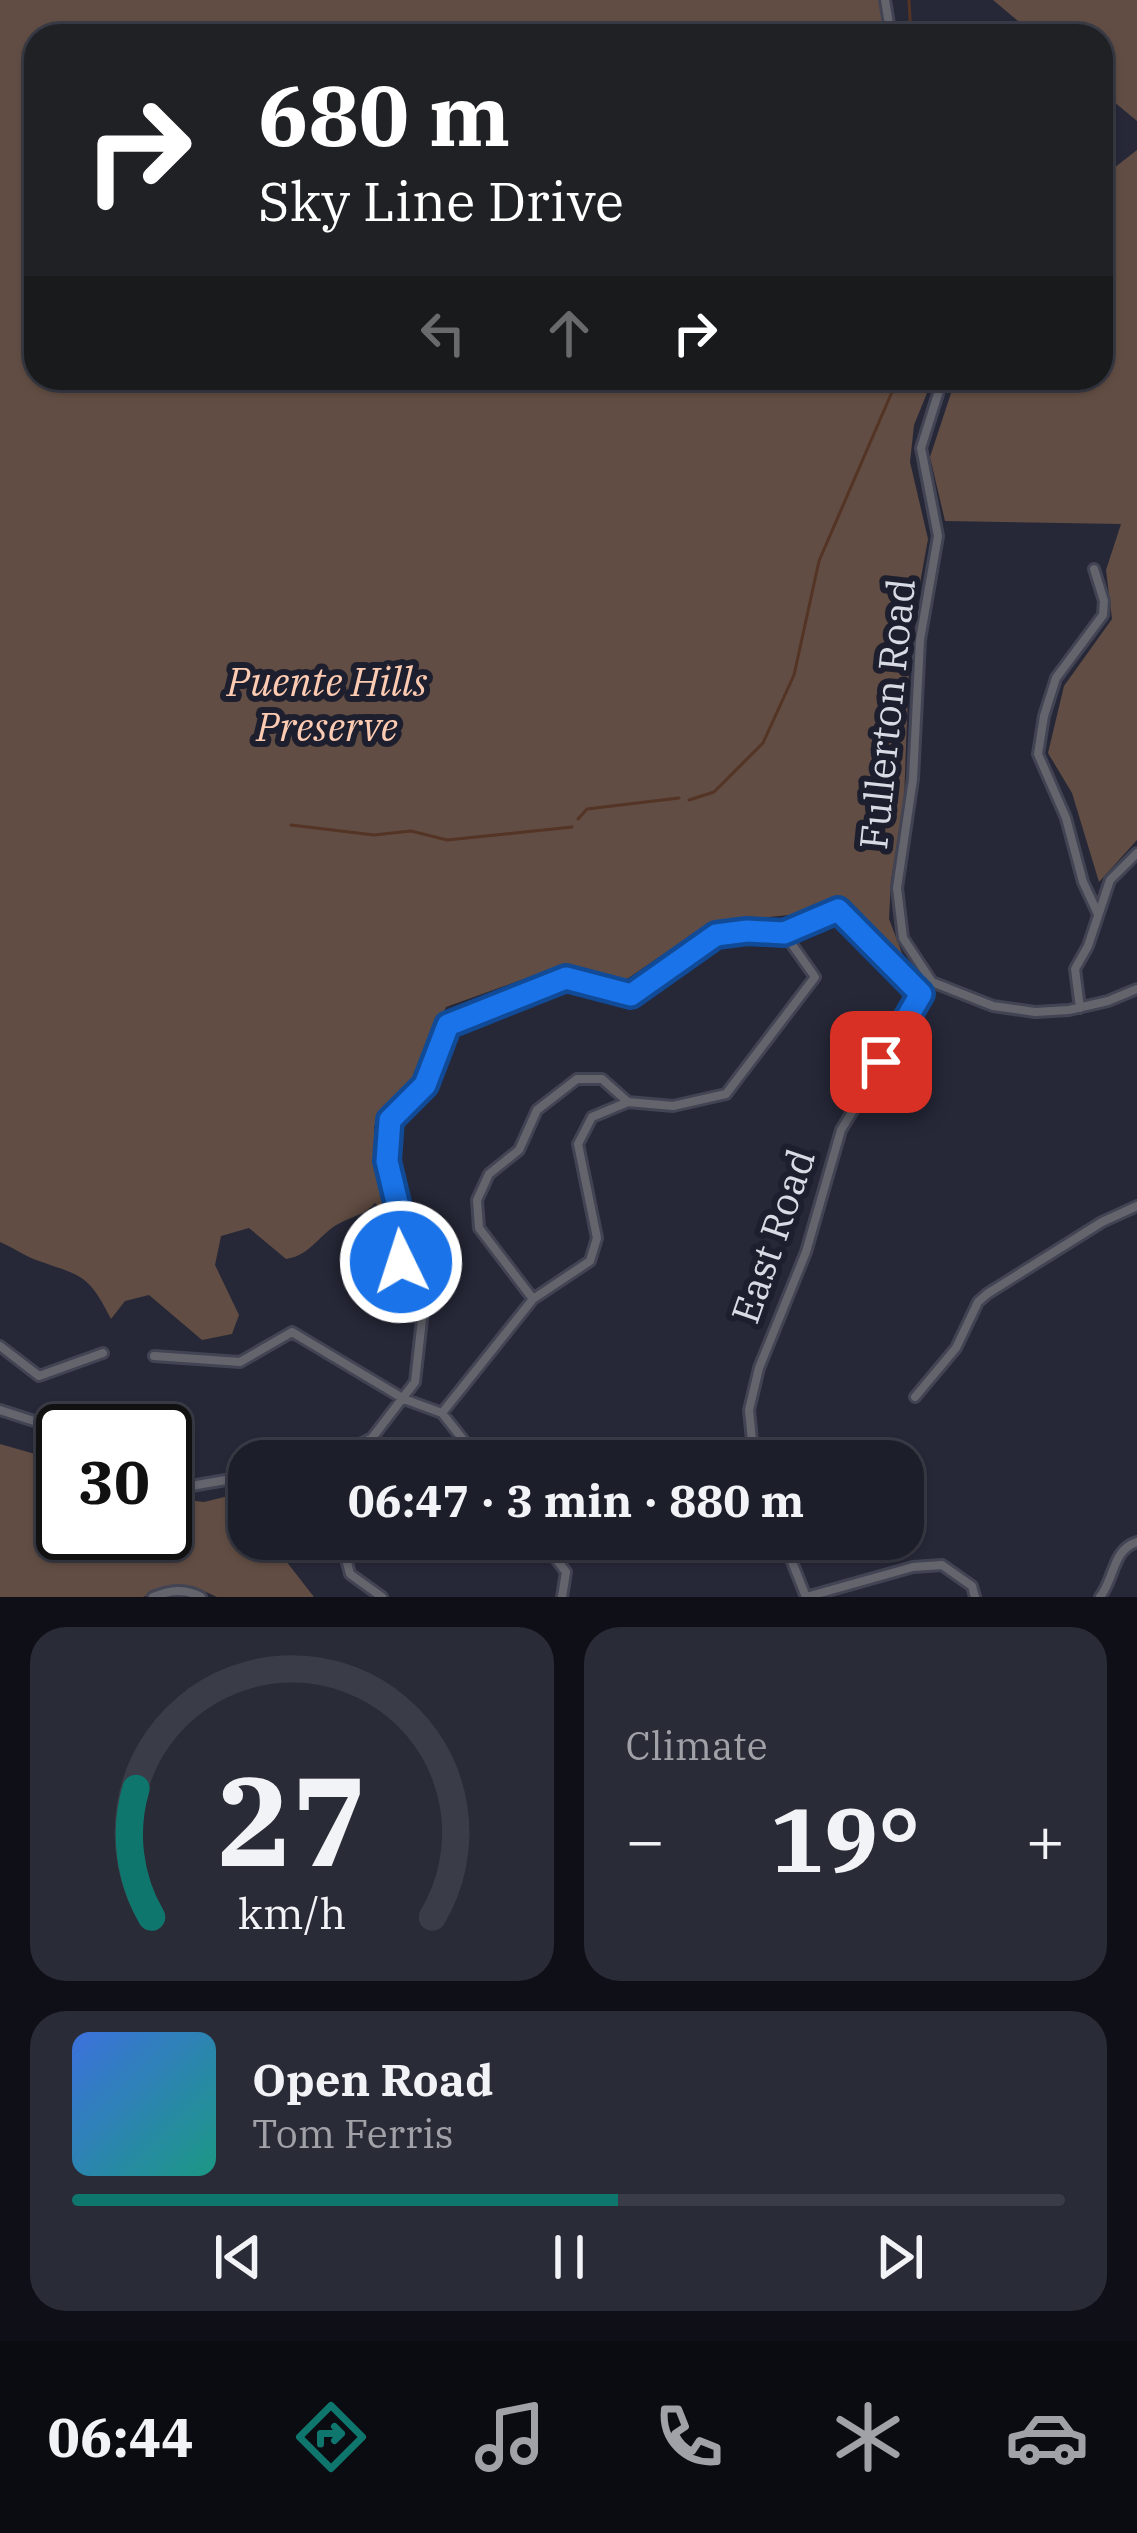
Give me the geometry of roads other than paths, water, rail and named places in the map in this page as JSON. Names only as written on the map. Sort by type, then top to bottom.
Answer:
[{"type":"street","name":"Fullerton Road","points":[[932,982],[905,943],[896,895],[913,779],[920,645],[938,536],[921,446],[939,390]]},
{"type":"street","points":[[1094,569],[1104,601],[1103,615],[1055,678],[1038,754],[1066,818],[1084,886],[1098,914]]},
{"type":"street","points":[[1080,1008],[1071,973],[1113,876],[1137,853]]},
{"type":"street","points":[[368,1440],[415,1382],[422,1319],[401,1262],[400,1215],[387,1161],[390,1120],[425,1085],[448,1025],[566,978],[631,995],[716,935],[784,933],[838,910],[921,994]]},
{"type":"street","points":[[442,1413],[533,1299],[590,1261],[597,1238],[578,1144],[592,1118],[628,1102],[674,1106],[726,1094],[815,976],[784,933]]},
{"type":"street","name":"East Road","points":[[752,1440],[749,1410],[759,1368],[806,1252],[841,1130],[932,982]]},
{"type":"street","points":[[932,982],[975,1002],[1035,1012],[1080,1008],[1137,988]]},
{"type":"street","points":[[533,1299],[479,1228],[477,1200],[488,1174],[519,1150],[537,1110],[577,1079],[602,1079],[628,1102]]},
{"type":"street","points":[[915,1396],[956,1348],[986,1294],[1102,1222],[1137,1206]]},
{"type":"street","points":[[154,1356],[240,1362],[292,1332],[404,1399],[442,1413],[463,1440]]},
{"type":"street","points":[[0,1346],[39,1376],[103,1353]]},
{"type":"street","points":[[0,1410],[36,1422]]},
{"type":"street","points":[[192,1486],[228,1480]]},
{"type":"street","points":[[1100,1597],[1111,1582],[1119,1554],[1137,1542]]},
{"type":"street","points":[[346,1560],[350,1574],[382,1597]]},
{"type":"street","points":[[557,1560],[566,1572],[562,1597]]},
{"type":"street","points":[[791,1560],[806,1597],[914,1567],[942,1565],[972,1586],[975,1597]]},
{"type":"street","points":[[153,1597],[167,1591],[190,1591],[200,1597]]},
{"type":"waterway","points":[[909,0],[910,24]]},
{"type":"waterway","points":[[689,800],[714,792],[763,743],[794,675],[819,561],[893,390]]},
{"type":"waterway","points":[[578,819],[587,809],[679,798]]},
{"type":"waterway","points":[[291,825],[374,835],[411,831],[447,840],[572,827]]},
{"type":"park label","name":"Puente Hills Preserve","points":[[327,704]]}]
